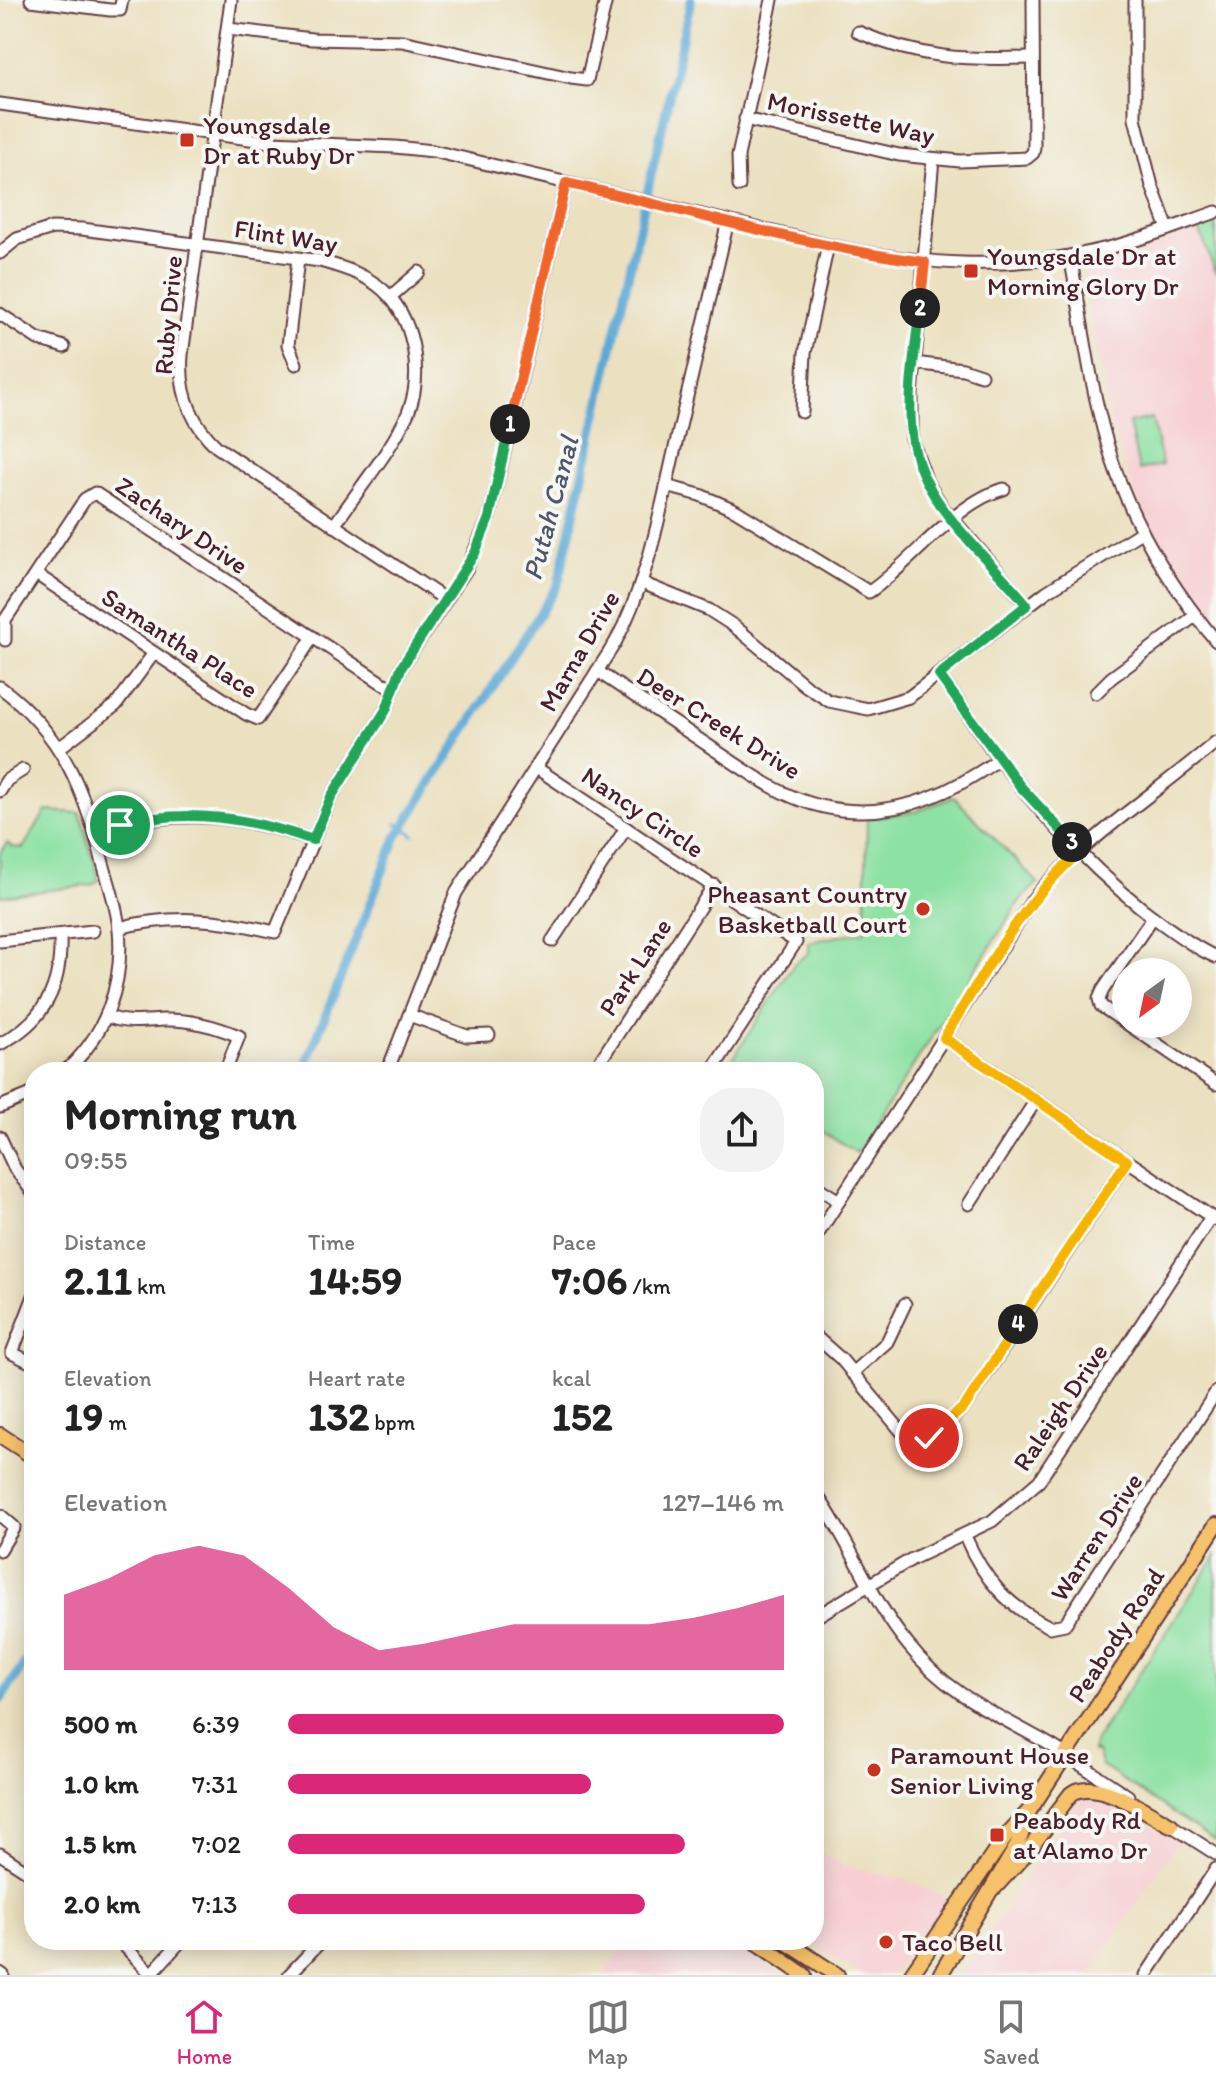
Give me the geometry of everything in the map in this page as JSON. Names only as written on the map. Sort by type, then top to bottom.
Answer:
[{"type":"main road","points":[[0,1435],[24,1451]]},
{"type":"main road","name":"Peabody Road","points":[[911,1975],[1006,1836],[1029,1811],[1216,1525]]},
{"type":"main road","points":[[995,1887],[1027,1852],[1064,1801],[1079,1788],[1103,1791],[1171,1825]]},
{"type":"main road","name":"Peabody Road","points":[[940,1975],[995,1887],[1017,1846],[1029,1811]]},
{"type":"main road","points":[[768,1950],[804,1975]]},
{"type":"main road","points":[[798,1950],[837,1975]]},
{"type":"street","points":[[31,0],[120,10],[122,0]]},
{"type":"street","name":"Ruby Drive","points":[[231,0],[181,371],[184,394],[192,415],[217,447],[446,600]]},
{"type":"street","points":[[228,29],[312,39],[402,41],[587,80],[606,0]]},
{"type":"street","points":[[739,186],[738,156],[772,0]]},
{"type":"street","name":"Morissette Way","points":[[745,119],[899,155],[933,159],[1027,158],[1033,153],[1033,0]]},
{"type":"street","points":[[1135,0],[1135,118],[1152,186],[1168,229]]},
{"type":"street","points":[[858,32],[908,50],[961,60],[1031,58]]},
{"type":"street","points":[[0,104],[286,143],[417,149],[828,245],[925,262],[993,264],[1070,256],[1113,247],[1216,212]]},
{"type":"street","points":[[933,159],[914,363],[912,440],[927,482],[953,520],[1027,605]]},
{"type":"street","points":[[119,928],[193,918],[238,923],[275,932],[331,797],[375,728],[401,668],[475,553],[489,518],[566,183]]},
{"type":"street","name":"Marna Drive","points":[[391,1062],[456,893],[625,625],[642,583],[728,221]]},
{"type":"street","name":"Flint Way","points":[[0,253],[17,239],[52,228],[197,244],[346,268],[363,276],[390,297],[409,331],[413,346],[414,388],[409,409],[399,431],[334,526]]},
{"type":"street","points":[[802,412],[805,353],[828,245]]},
{"type":"street","points":[[1070,256],[1101,424],[1119,481],[1141,532],[1163,571],[1216,641]]},
{"type":"street","points":[[296,364],[288,345],[298,259]]},
{"type":"street","points":[[390,297],[419,272]]},
{"type":"street","points":[[0,314],[38,339],[64,347]]},
{"type":"street","points":[[914,363],[963,369],[981,375]]},
{"type":"street","points":[[666,486],[700,495],[758,522],[869,592],[953,520],[991,492],[1004,489]]},
{"type":"street","name":"Zachary Drive","points":[[5,640],[5,620],[85,499],[95,493],[394,688]]},
{"type":"street","points":[[642,583],[709,610],[734,626],[817,694],[846,707],[868,709],[909,697],[1027,605],[1141,532]]},
{"type":"street","name":"Samantha Place","points":[[36,574],[258,719],[313,637]]},
{"type":"street","points":[[1096,693],[1111,678],[1195,616]]},
{"type":"street","points":[[59,748],[116,705],[154,653]]},
{"type":"street","name":"Deer Creek Drive","points":[[597,671],[756,778],[795,797],[833,808],[864,811],[907,806],[951,791],[999,759]]},
{"type":"street","points":[[939,675],[999,759],[1081,851],[1125,895],[1153,917],[1216,957]]},
{"type":"street","points":[[0,687],[34,717],[59,748],[81,788],[119,928],[115,990],[108,1017],[95,1039],[73,1062]]},
{"type":"street","points":[[824,1224],[1033,899],[1053,875],[1137,802],[1216,742]]},
{"type":"street","name":"Nancy Circle","points":[[535,767],[796,942],[718,1062]]},
{"type":"street","points":[[0,791],[7,780],[23,770]]},
{"type":"street","points":[[95,831],[143,819],[197,816],[257,823],[313,840]]},
{"type":"street","points":[[552,941],[626,828]]},
{"type":"street","name":"Park Lane","points":[[599,1062],[714,885]]},
{"type":"street","points":[[1153,917],[1103,990],[1099,999],[1101,1006],[1216,1084]]},
{"type":"street","points":[[0,941],[93,931]]},
{"type":"street","points":[[0,1044],[26,1027],[51,995],[60,964],[60,935]]},
{"type":"street","points":[[409,1015],[467,1036],[489,1035]]},
{"type":"street","points":[[108,1017],[140,1023],[187,1021],[239,1036],[229,1062]]},
{"type":"street","points":[[944,1038],[1213,1219]]},
{"type":"street","points":[[0,1107],[24,1097]]},
{"type":"street","points":[[969,1204],[1036,1100]]},
{"type":"street","points":[[0,1137],[24,1181]]},
{"type":"street","points":[[824,1345],[907,1438],[918,1444],[939,1431],[965,1406],[1127,1161]]},
{"type":"street","points":[[824,1191],[839,1201]]},
{"type":"street","name":"Raleigh Drive","points":[[824,1612],[912,1559],[965,1536],[1008,1510],[1039,1481],[1213,1219]]},
{"type":"street","points":[[852,1373],[887,1342],[905,1304]]},
{"type":"street","points":[[24,1322],[12,1353],[24,1359]]},
{"type":"street","name":"Warren Drive","points":[[965,1536],[984,1573],[1003,1597],[1050,1627],[1065,1624],[1216,1392]]},
{"type":"street","points":[[824,1508],[896,1630],[944,1683],[971,1703],[1066,1755],[1216,1854]]},
{"type":"street","points":[[0,1515],[14,1527],[0,1550]]},
{"type":"street","points":[[0,1854],[24,1870]]},
{"type":"street","points":[[1146,1975],[1216,1869]]},
{"type":"street","points":[[128,1950],[151,1975],[173,1950]]},
{"type":"street","points":[[289,1975],[313,1950]]},
{"type":"shaded area","points":[[1199,228],[1216,274],[1216,625],[1168,559],[1128,477],[1112,427],[1083,273],[1087,266],[1141,252]]},
{"type":"shaded area","points":[[1086,1795],[1179,1840],[1090,1975],[961,1975],[1076,1804]]},
{"type":"shaded area","points":[[824,1854],[844,1865],[907,1880],[950,1900],[890,1975],[862,1975],[821,1950],[824,1950]]},
{"type":"shaded area","points":[[619,1950],[746,1950],[782,1975],[603,1975]]},
{"type":"green space","points":[[1216,222],[1216,274],[1199,228]]},
{"type":"green space","points":[[1152,418],[1162,465],[1139,470],[1129,423]]},
{"type":"green space","points":[[954,797],[1038,883],[1021,899],[857,1153],[824,1132],[824,1062],[730,1062],[794,964],[809,953],[809,942],[865,931],[867,818],[915,812]]},
{"type":"green space","points":[[46,811],[80,813],[99,880],[92,885],[0,896],[0,853],[7,843],[23,848]]},
{"type":"green space","points":[[1216,1556],[1216,1842],[1102,1766],[1097,1752],[1092,1752],[1095,1741]]},
{"type":"waterway","name":"Putah Canal","points":[[307,1062],[396,838],[558,585],[691,0]]},
{"type":"waterway","name":"Putah Canal","points":[[396,823],[414,835]]},
{"type":"waterway","name":"Putah Canal","points":[[0,1701],[24,1664]]},
{"type":"place","name":"Youngsdale Dr at Ruby Dr","points":[[187,140]]},
{"type":"place","name":"Youngsdale Dr at Morning Glory Dr","points":[[971,271]]},
{"type":"place","name":"Pheasant Country Basketball Court","points":[[923,909]]},
{"type":"place","name":"Paramount House Senior Living","points":[[874,1770]]},
{"type":"place","name":"Peabody Rd at Alamo Dr","points":[[997,1835]]},
{"type":"place","name":"Taco Bell","points":[[886,1942]]},
{"type":"route","points":[[120,825],[168,816],[227,818],[276,827],[313,840],[331,797],[386,710],[401,668],[467,568],[481,541],[489,518],[566,183],[828,245],[925,262],[912,395],[912,440],[917,461],[944,510],[1027,605],[939,675],[1020,786],[1081,851],[1053,875],[1033,899],[944,1038],[1127,1161],[965,1406],[929,1438]]}]
